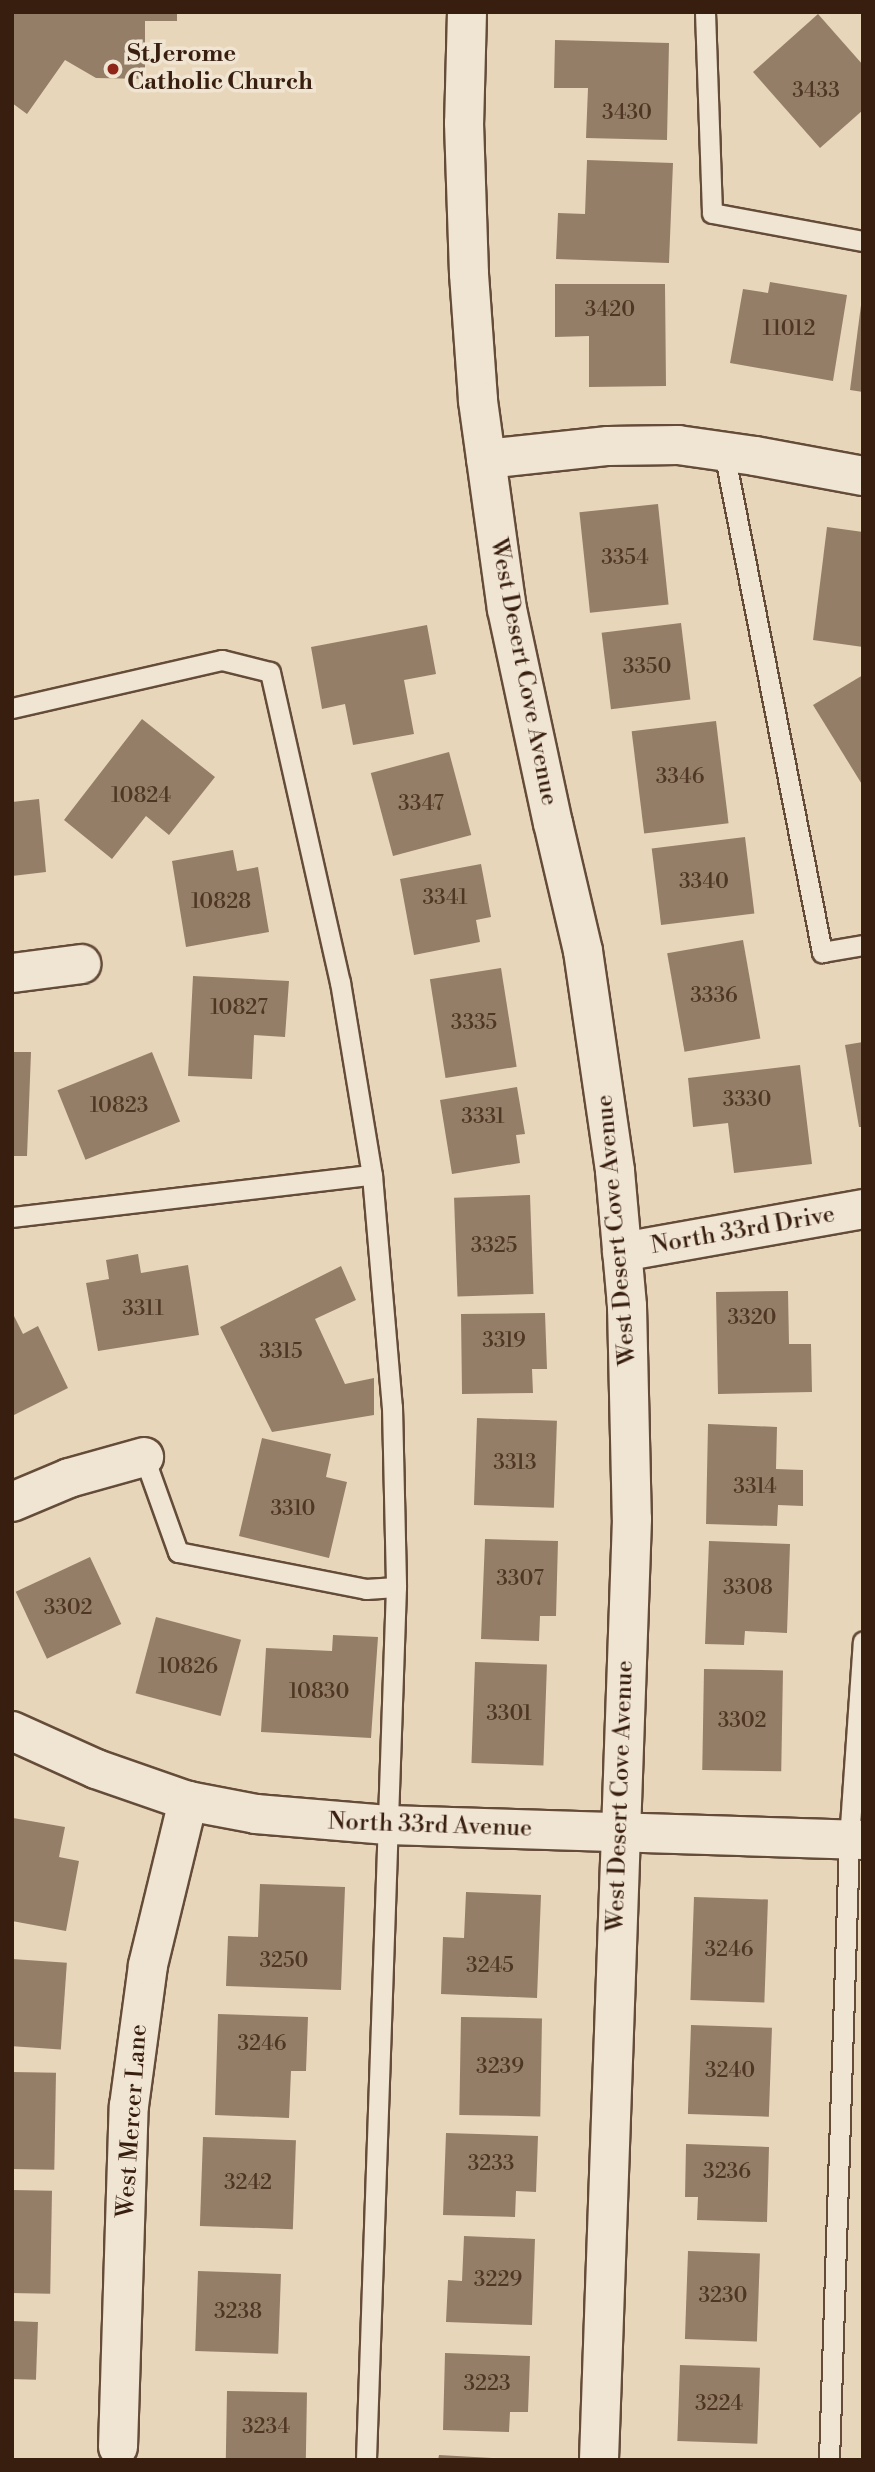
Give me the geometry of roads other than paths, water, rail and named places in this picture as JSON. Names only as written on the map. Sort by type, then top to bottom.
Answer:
[{"type":"street","name":"West Desert Cove Avenue","points":[[467,12],[464,123],[469,274],[485,458],[508,609],[583,951],[601,1061],[622,1252],[629,1361],[632,1519],[599,2460]]},
{"type":"street","points":[[485,458],[608,446],[678,445],[863,476]]},
{"type":"street","points":[[12,973],[81,964]]},
{"type":"street","name":"North 33rd Drive","points":[[622,1252],[863,1209]]},
{"type":"street","points":[[14,1497],[144,1457]]},
{"type":"street","name":"North 33rd Avenue","points":[[12,1731],[96,1769],[188,1801],[256,1814],[388,1825],[856,1840]]},
{"type":"street","name":"West Mercer Lane","points":[[118,2447],[129,2106],[148,1965],[188,1801]]},
{"type":"lane","points":[[705,12],[712,213],[863,241]]},
{"type":"lane","points":[[724,452],[822,952],[863,945]]},
{"type":"lane","points":[[12,708],[222,660],[270,672],[340,982],[372,1175],[392,1407],[396,1587],[366,2460]]},
{"type":"lane","points":[[12,1217],[372,1175]]},
{"type":"lane","points":[[144,1457],[178,1552],[366,1590],[396,1587]]},
{"type":"lane","points":[[829,2460],[863,1641]]},
{"type":"place","name":"St Jerome Catholic Church","points":[[113,69]]}]
